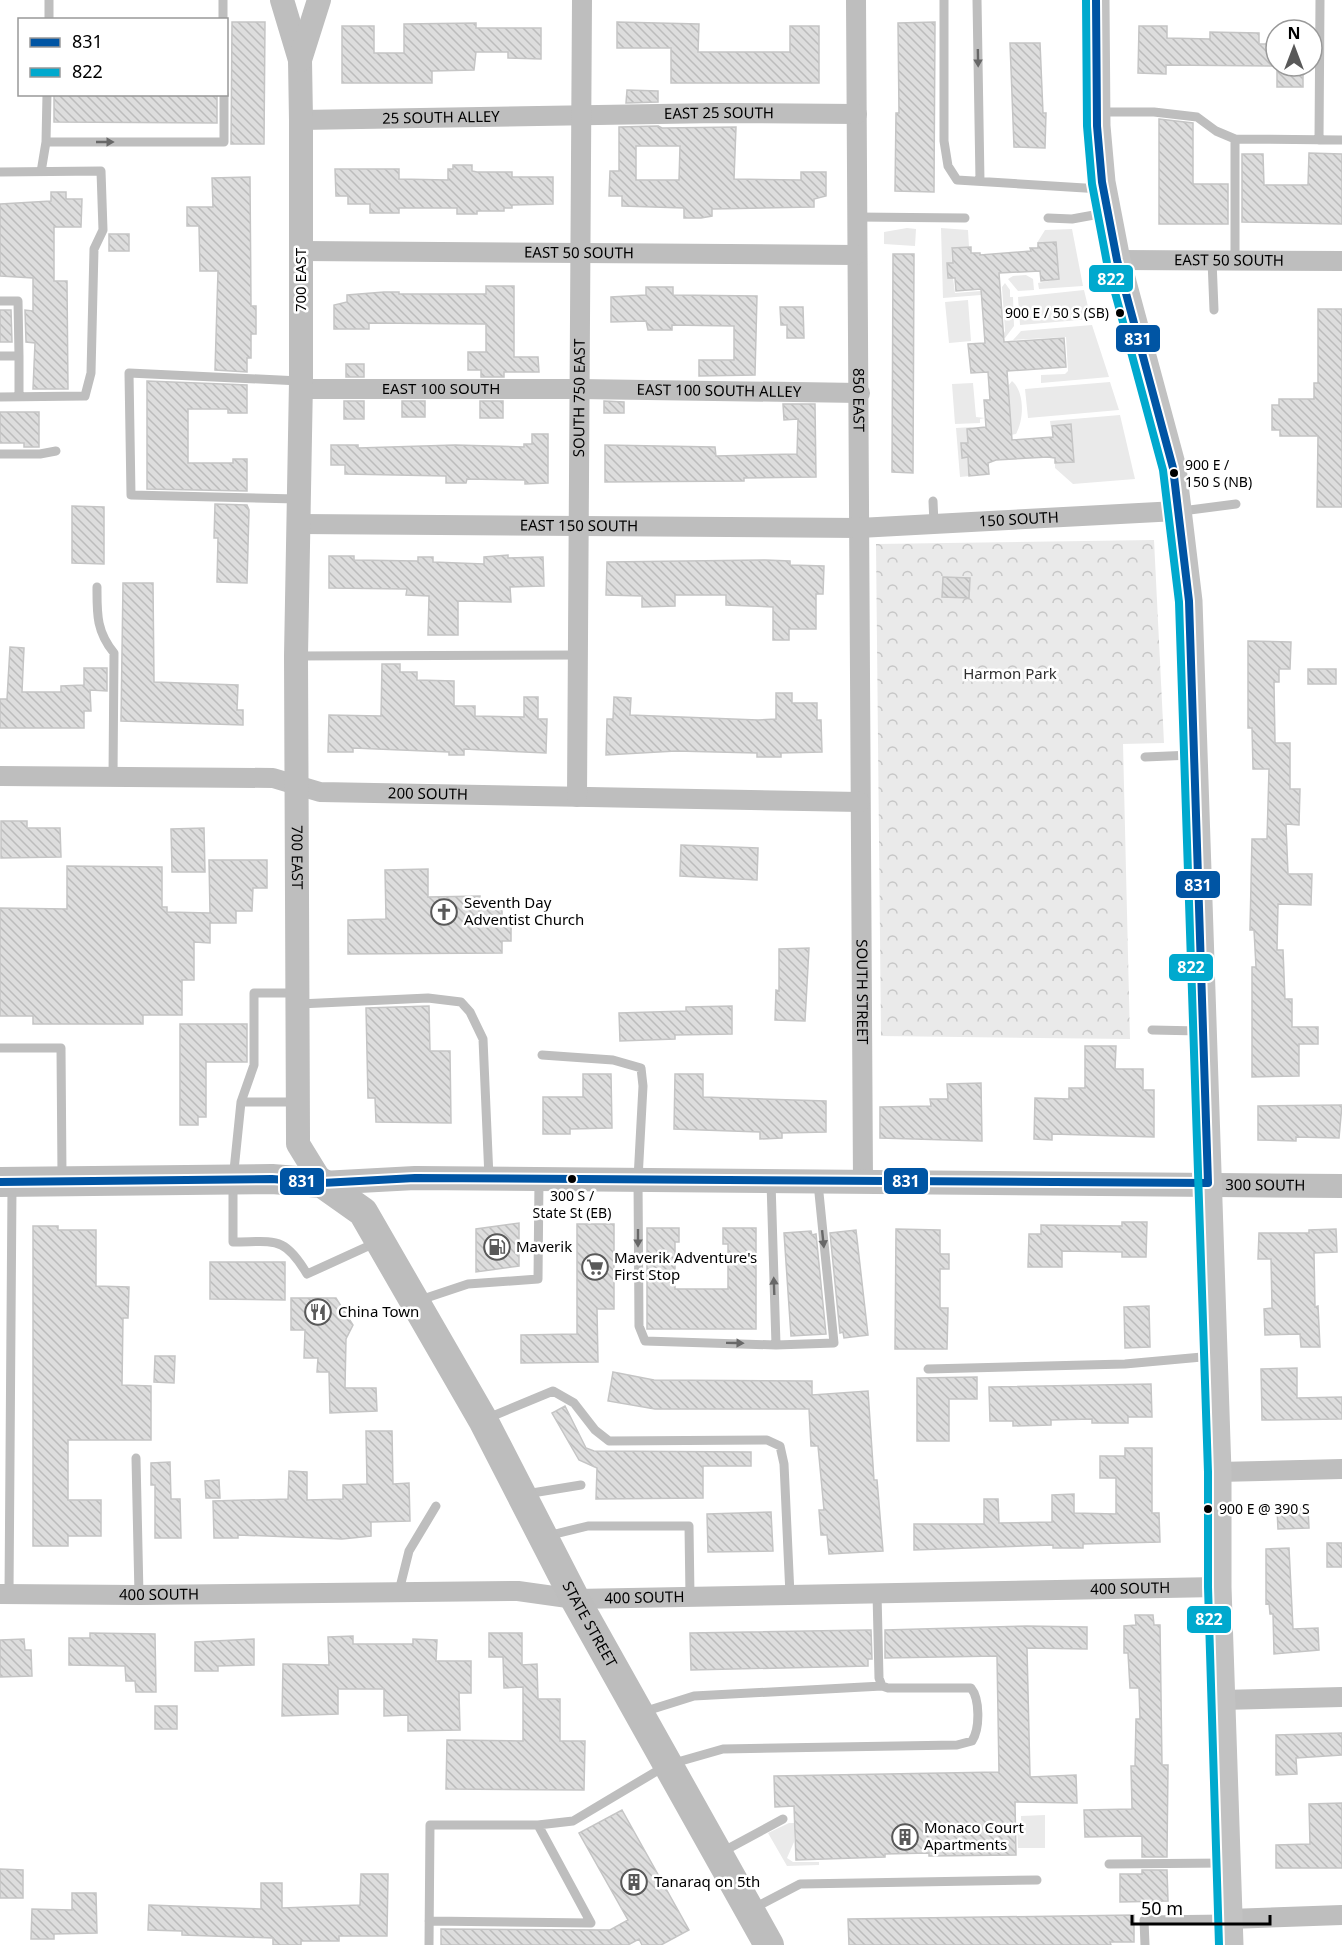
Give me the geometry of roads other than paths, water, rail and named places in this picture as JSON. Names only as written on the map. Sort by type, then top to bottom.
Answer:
[{"type":"main road","points":[[1096,0],[1097,112],[1105,201],[1117,260],[1173,468],[1189,601],[1218,1472],[1218,1587],[1230,1945]]},
{"type":"main road","name":"300 SOUTH","points":[[6,1182],[233,1180],[322,1183]]},
{"type":"main road","name":"STATE STREET","points":[[322,1183],[363,1212],[380,1240],[483,1420],[575,1599],[769,1945]]},
{"type":"street","name":"700 EAST","points":[[282,0],[300,60],[301,120],[300,499],[296,656],[298,1144],[322,1183]]},
{"type":"street","name":"700 EAST","points":[[300,60],[319,0]]},
{"type":"street","name":"SOUTH 750 EAST","points":[[577,797],[582,0]]},
{"type":"street","name":"850 EAST","points":[[856,0],[856,255],[860,393],[860,801]]},
{"type":"street","name":"EAST 25 SOUTH","points":[[581,116],[718,113],[857,114]]},
{"type":"street","name":"25 SOUTH ALLEY","points":[[301,120],[581,116]]},
{"type":"street","name":"EAST 50 SOUTH","points":[[301,251],[856,255]]},
{"type":"street","name":"EAST 50 SOUTH","points":[[1117,260],[1342,261]]},
{"type":"street","name":"EAST 100 SOUTH","points":[[301,385],[580,389]]},
{"type":"street","name":"EAST 100 SOUTH ALLEY","points":[[580,389],[860,393]]},
{"type":"street","name":"150 SOUTH","points":[[859,528],[1177,511]]},
{"type":"street","name":"EAST 150 SOUTH","points":[[299,524],[859,528]]},
{"type":"street","name":"200 SOUTH","points":[[0,776],[273,778],[297,787],[321,792],[860,801]]},
{"type":"street","name":"SOUTH STREET","points":[[860,801],[863,1181]]},
{"type":"street","name":"300 SOUTH","points":[[322,1183],[415,1178],[489,1178],[1342,1186]]},
{"type":"street","points":[[1218,1472],[1342,1469]]},
{"type":"street","name":"400 SOUTH","points":[[4,1594],[139,1595],[518,1590],[575,1599],[1218,1587]]},
{"type":"street","points":[[1221,1700],[1342,1697]]},
{"type":"street","points":[[1229,1918],[1342,1915]]},
{"type":"lane","points":[[49,0],[49,18]]},
{"type":"lane","points":[[223,0],[224,18]]},
{"type":"lane","points":[[944,0],[944,141],[948,166],[957,180],[980,181],[1105,201]]},
{"type":"lane","points":[[977,0],[980,181]]},
{"type":"lane","points":[[1319,140],[1320,0]]},
{"type":"lane","points":[[41,172],[46,142],[47,96]]},
{"type":"lane","points":[[46,142],[224,142],[224,96]]},
{"type":"lane","points":[[1097,112],[1154,112],[1197,117],[1216,131],[1235,139],[1342,140]]},
{"type":"lane","points":[[1234,260],[1235,139]]},
{"type":"lane","points":[[0,172],[101,171],[102,230],[94,249],[91,373],[85,396],[0,397]]},
{"type":"lane","points":[[1048,218],[1072,219],[1105,201]]},
{"type":"lane","points":[[856,217],[966,218]]},
{"type":"lane","points":[[1212,260],[1214,310]]},
{"type":"lane","points":[[0,301],[18,301],[19,396]]},
{"type":"lane","points":[[0,356],[19,356]]},
{"type":"lane","points":[[300,499],[130,495],[129,373],[301,385]]},
{"type":"lane","points":[[0,454],[40,454],[56,451]]},
{"type":"lane","points":[[933,501],[934,525]]},
{"type":"lane","points":[[1177,511],[1236,504]]},
{"type":"lane","points":[[97,586],[98,625],[104,640],[114,652],[113,777]]},
{"type":"lane","points":[[296,656],[578,655]]},
{"type":"lane","points":[[1145,757],[1194,754]]},
{"type":"lane","points":[[380,1240],[307,1274],[294,1251],[275,1242],[233,1242],[233,1180],[241,1102],[254,1065],[254,993],[298,999],[428,998],[461,1002],[470,1012],[483,1039],[489,1178]]},
{"type":"lane","points":[[1152,1030],[1203,1031]]},
{"type":"lane","points":[[0,1047],[61,1048],[62,1182]]},
{"type":"lane","points":[[542,1055],[613,1060],[641,1068],[643,1086],[638,1179],[639,1326],[645,1341],[834,1343],[817,1180]]},
{"type":"lane","points":[[241,1102],[298,1102]]},
{"type":"lane","points":[[414,1302],[468,1284],[538,1279],[539,1179]]},
{"type":"lane","points":[[771,1180],[776,1344]]},
{"type":"lane","points":[[4,1594],[6,1182]]},
{"type":"lane","points":[[928,1369],[1125,1364],[1214,1356]]},
{"type":"lane","points":[[483,1420],[553,1391],[574,1403],[595,1430],[609,1441],[766,1440],[780,1446],[784,1464],[790,1595]]},
{"type":"lane","points":[[136,1458],[139,1595]]},
{"type":"lane","points":[[521,1495],[581,1485]]},
{"type":"lane","points":[[399,1590],[409,1551],[436,1506]]},
{"type":"lane","points":[[542,1537],[588,1526],[689,1526],[690,1597]]},
{"type":"lane","points":[[877,1593],[879,1678],[882,1686]]},
{"type":"lane","points":[[429,1945],[430,1825],[538,1825],[573,1821],[667,1765],[723,1749],[957,1745],[972,1741],[977,1734],[976,1694],[971,1688],[888,1688],[882,1686],[694,1696],[638,1714]]},
{"type":"lane","points":[[717,1854],[783,1819]]},
{"type":"lane","points":[[429,1921],[591,1923],[538,1825]]},
{"type":"lane","points":[[1109,1864],[1227,1863]]},
{"type":"lane","points":[[749,1911],[800,1884],[1037,1880]]},
{"type":"lane","points":[[1145,1945],[1144,1920],[1229,1918]]},
{"type":"place","name":"900 E / 50 S (SB)","points":[[1120,313]]},
{"type":"place","name":"900 E / 150 S (NB)","points":[[1174,473]]},
{"type":"place","name":"Seventh Day Adventist Church","points":[[444,912]]},
{"type":"place","name":"300 S / State St (EB)","points":[[572,1179]]},
{"type":"place","name":"Maverik","points":[[497,1247]]},
{"type":"place","name":"Maverik Adventure's First Stop","points":[[595,1267]]},
{"type":"place","name":"China Town","points":[[318,1312]]},
{"type":"place","name":"900 E @ 390 S","points":[[1208,1509]]},
{"type":"place","name":"Monaco Court Apartments","points":[[905,1837]]},
{"type":"place","name":"Tanaraq on 5th","points":[[634,1882]]},
{"type":"park label","name":"Harmon Park","points":[[1010,674]]}]
